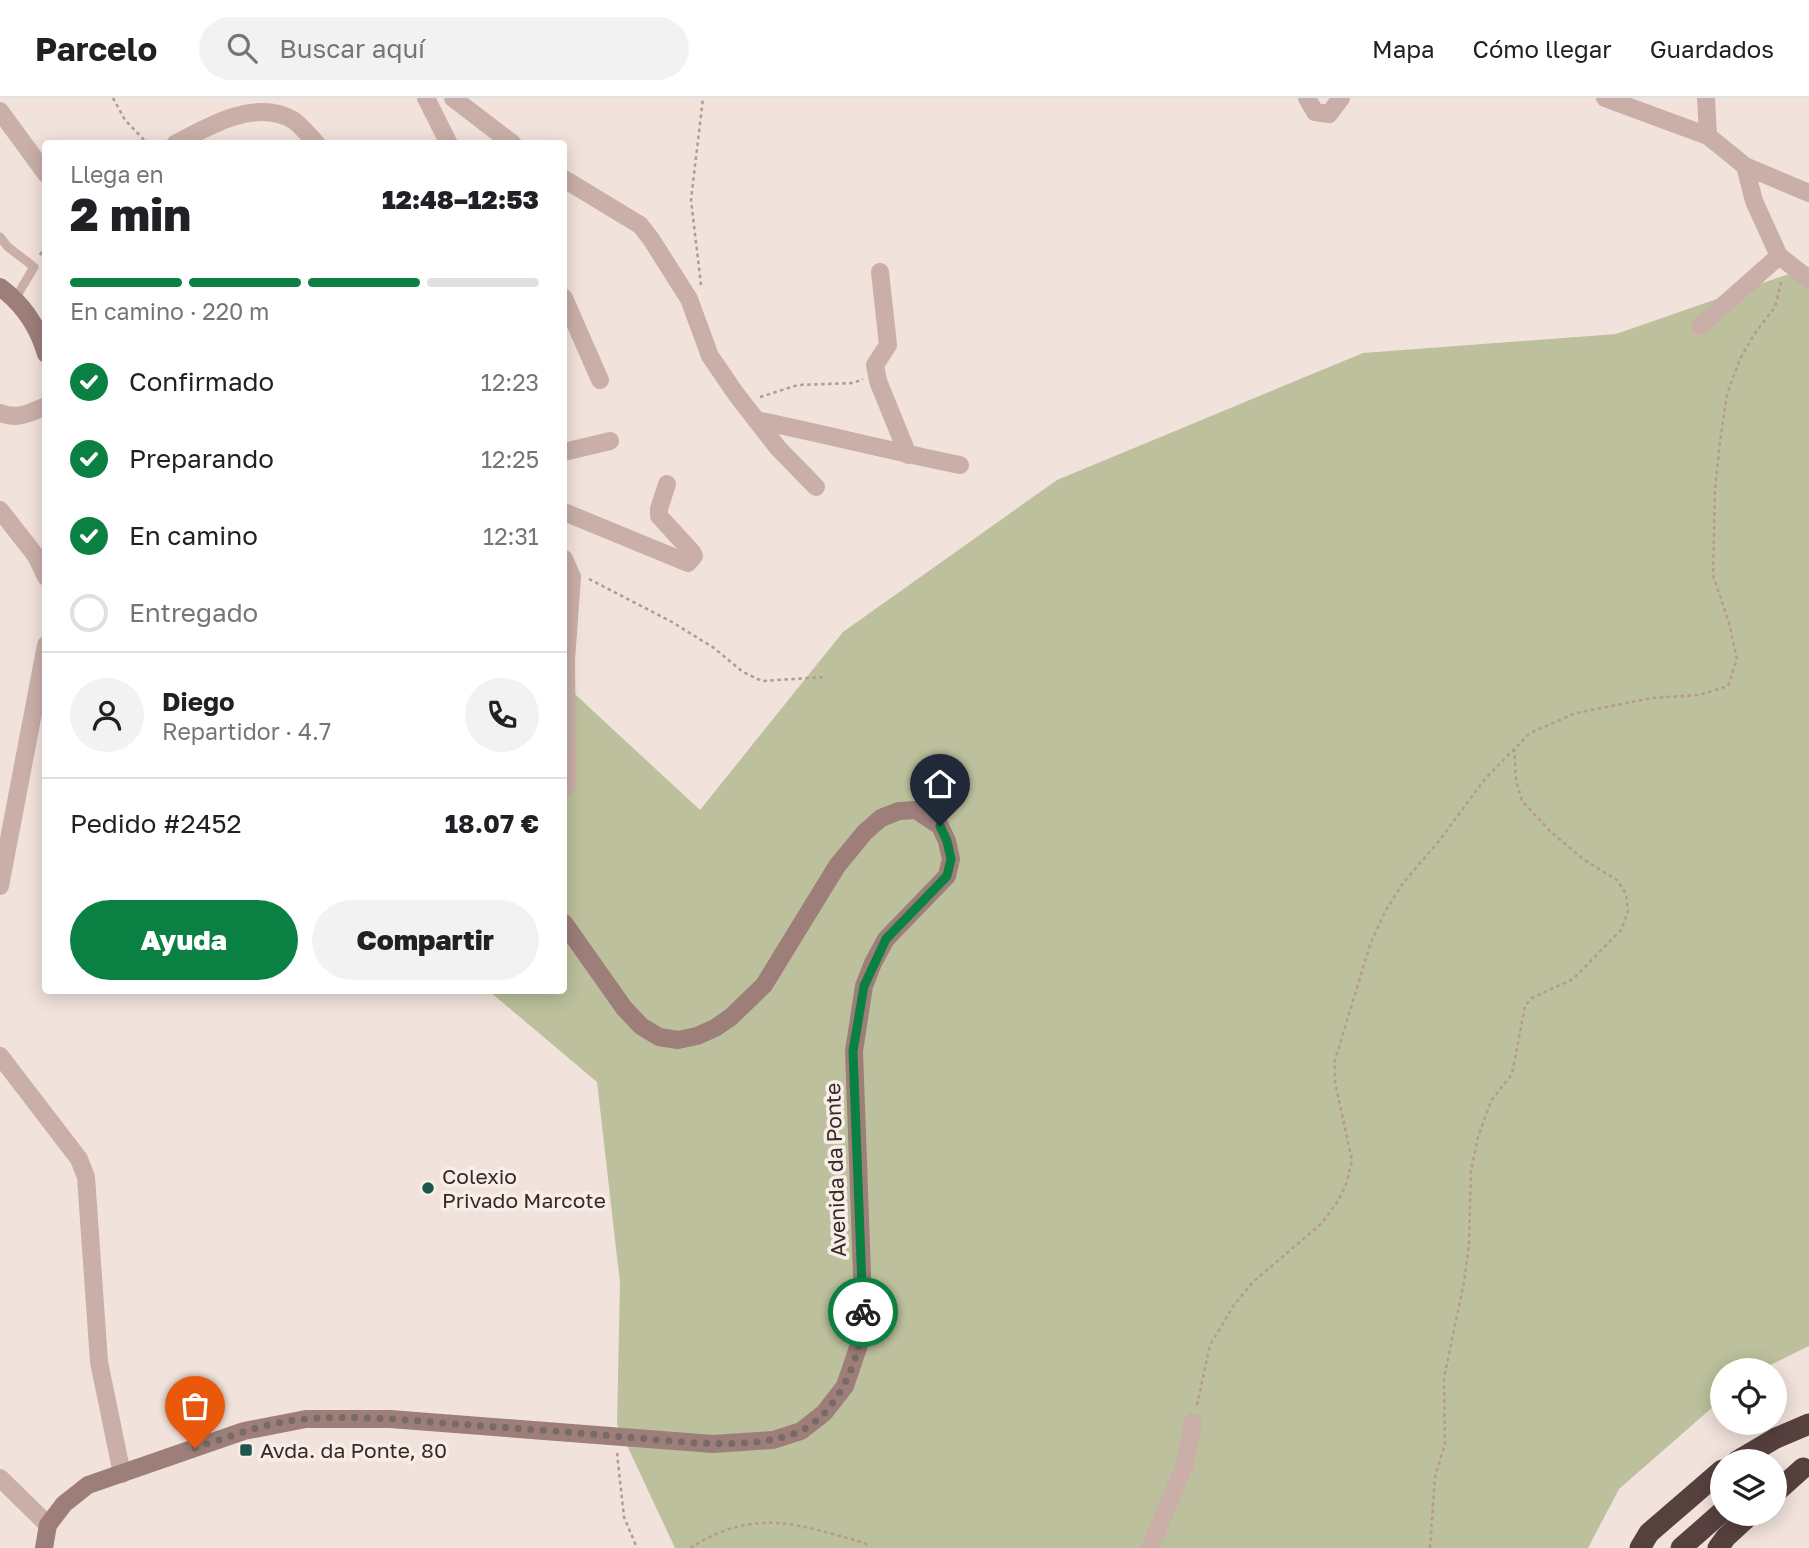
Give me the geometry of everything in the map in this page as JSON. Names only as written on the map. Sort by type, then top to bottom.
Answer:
[{"type":"highway","points":[[1757,1449],[1809,1424]]},
{"type":"highway","points":[[1787,1474],[1806,1467]]},
{"type":"highway","points":[[1787,1483],[1806,1467]]},
{"type":"highway","points":[[1630,1548],[1644,1541],[1710,1481]]},
{"type":"highway","points":[[1681,1548],[1710,1523]]},
{"type":"highway","points":[[1718,1548],[1738,1526]]},
{"type":"street","points":[[426,98],[447,140]]},
{"type":"street","points":[[453,98],[508,140]]},
{"type":"street","points":[[1307,98],[1315,112],[1329,114],[1341,98]]},
{"type":"street","points":[[1605,98],[1708,136],[1738,161],[1809,193]]},
{"type":"street","points":[[1706,98],[1708,136]]},
{"type":"street","points":[[0,111],[42,169]]},
{"type":"street","points":[[184,140],[237,115],[268,112],[293,121],[313,140]]},
{"type":"street","points":[[1738,161],[1779,256],[1809,279]]},
{"type":"street","points":[[567,181],[640,225],[689,299],[710,356],[778,448],[816,487]]},
{"type":"street","points":[[1700,326],[1779,256]]},
{"type":"street","points":[[880,272],[888,345],[875,365],[908,455]]},
{"type":"street","points":[[0,287],[15,299],[34,323],[42,344]]},
{"type":"street","points":[[567,305],[600,380]]},
{"type":"street","points":[[0,412],[14,418],[42,408]]},
{"type":"street","points":[[756,420],[960,465]]},
{"type":"street","points":[[567,451],[610,441]]},
{"type":"street","points":[[567,513],[688,563],[694,556],[692,552],[659,516],[667,484]]},
{"type":"street","points":[[0,510],[36,556],[42,569]]},
{"type":"street","points":[[567,566],[572,577],[567,639]]},
{"type":"street","points":[[0,886],[42,666]]},
{"type":"street","name":"Avenida da Ponte","points":[[48,1525],[64,1504],[88,1485],[244,1431],[306,1419],[390,1419],[713,1444],[773,1440],[801,1432],[824,1413],[845,1386],[864,1330],[853,1051],[864,986],[886,939],[947,876],[951,859],[940,826],[916,810],[899,811],[881,818],[865,832],[837,866],[764,985],[749,1002],[715,1028],[678,1040],[659,1037],[632,1017],[567,927]]},
{"type":"street","points":[[0,1056],[79,1159],[86,1177],[99,1362],[122,1474]]},
{"type":"street","points":[[1150,1548],[1185,1464],[1193,1422]]},
{"type":"street","points":[[0,1478],[48,1525],[44,1548]]},
{"type":"lane","points":[[0,237],[8,247],[34,267],[15,299]]},
{"type":"path","points":[[113,98],[125,120],[144,140]]},
{"type":"path","points":[[704,98],[691,200],[700,282],[704,294]]},
{"type":"path","points":[[1193,1422],[1210,1345],[1234,1305],[1253,1282],[1322,1223],[1338,1201],[1347,1182],[1352,1160],[1335,1082],[1335,1060],[1370,945],[1386,910],[1403,883],[1439,841],[1485,779],[1530,733],[1554,720],[1576,713],[1652,698],[1699,695],[1728,686],[1737,659],[1729,623],[1713,575],[1715,489],[1720,442],[1727,394],[1740,359],[1775,307],[1782,284],[1779,256]]},
{"type":"path","points":[[744,404],[798,385],[853,383],[877,375]]},
{"type":"path","points":[[572,577],[583,577],[672,622],[714,648],[743,672],[762,681],[825,677]]},
{"type":"path","points":[[1430,1548],[1436,1476],[1445,1444],[1444,1378],[1464,1282],[1469,1244],[1471,1171],[1478,1137],[1491,1101],[1512,1074],[1525,1006],[1532,998],[1573,979],[1621,930],[1628,912],[1626,894],[1617,880],[1583,859],[1552,833],[1522,801],[1516,780],[1514,747]]},
{"type":"path","points":[[615,1436],[624,1517],[637,1548]]},
{"type":"path","points":[[690,1548],[730,1527],[765,1522],[796,1524],[865,1543],[869,1548]]},
{"type":"green space","points":[[1809,267],[1809,1346],[1784,1358],[1710,1358],[1710,1409],[1619,1489],[1588,1548],[675,1548],[617,1424],[620,1283],[597,1082],[493,994],[567,994],[567,687],[700,810],[843,632],[1057,480],[1363,353],[1616,334]]},
{"type":"way so far","points":[[195,1448],[244,1431],[306,1419],[390,1419],[713,1444],[773,1440],[801,1432],[824,1413],[845,1386],[864,1330],[863,1312]]},
{"type":"place","name":"Colexio Privado Marcote","points":[[428,1188]]},
{"type":"place","name":"Avda. da Ponte, 80","points":[[246,1450]]},
{"type":"route","points":[[863,1312],[853,1051],[864,986],[873,963],[886,939],[947,876],[951,859],[940,826]]}]
